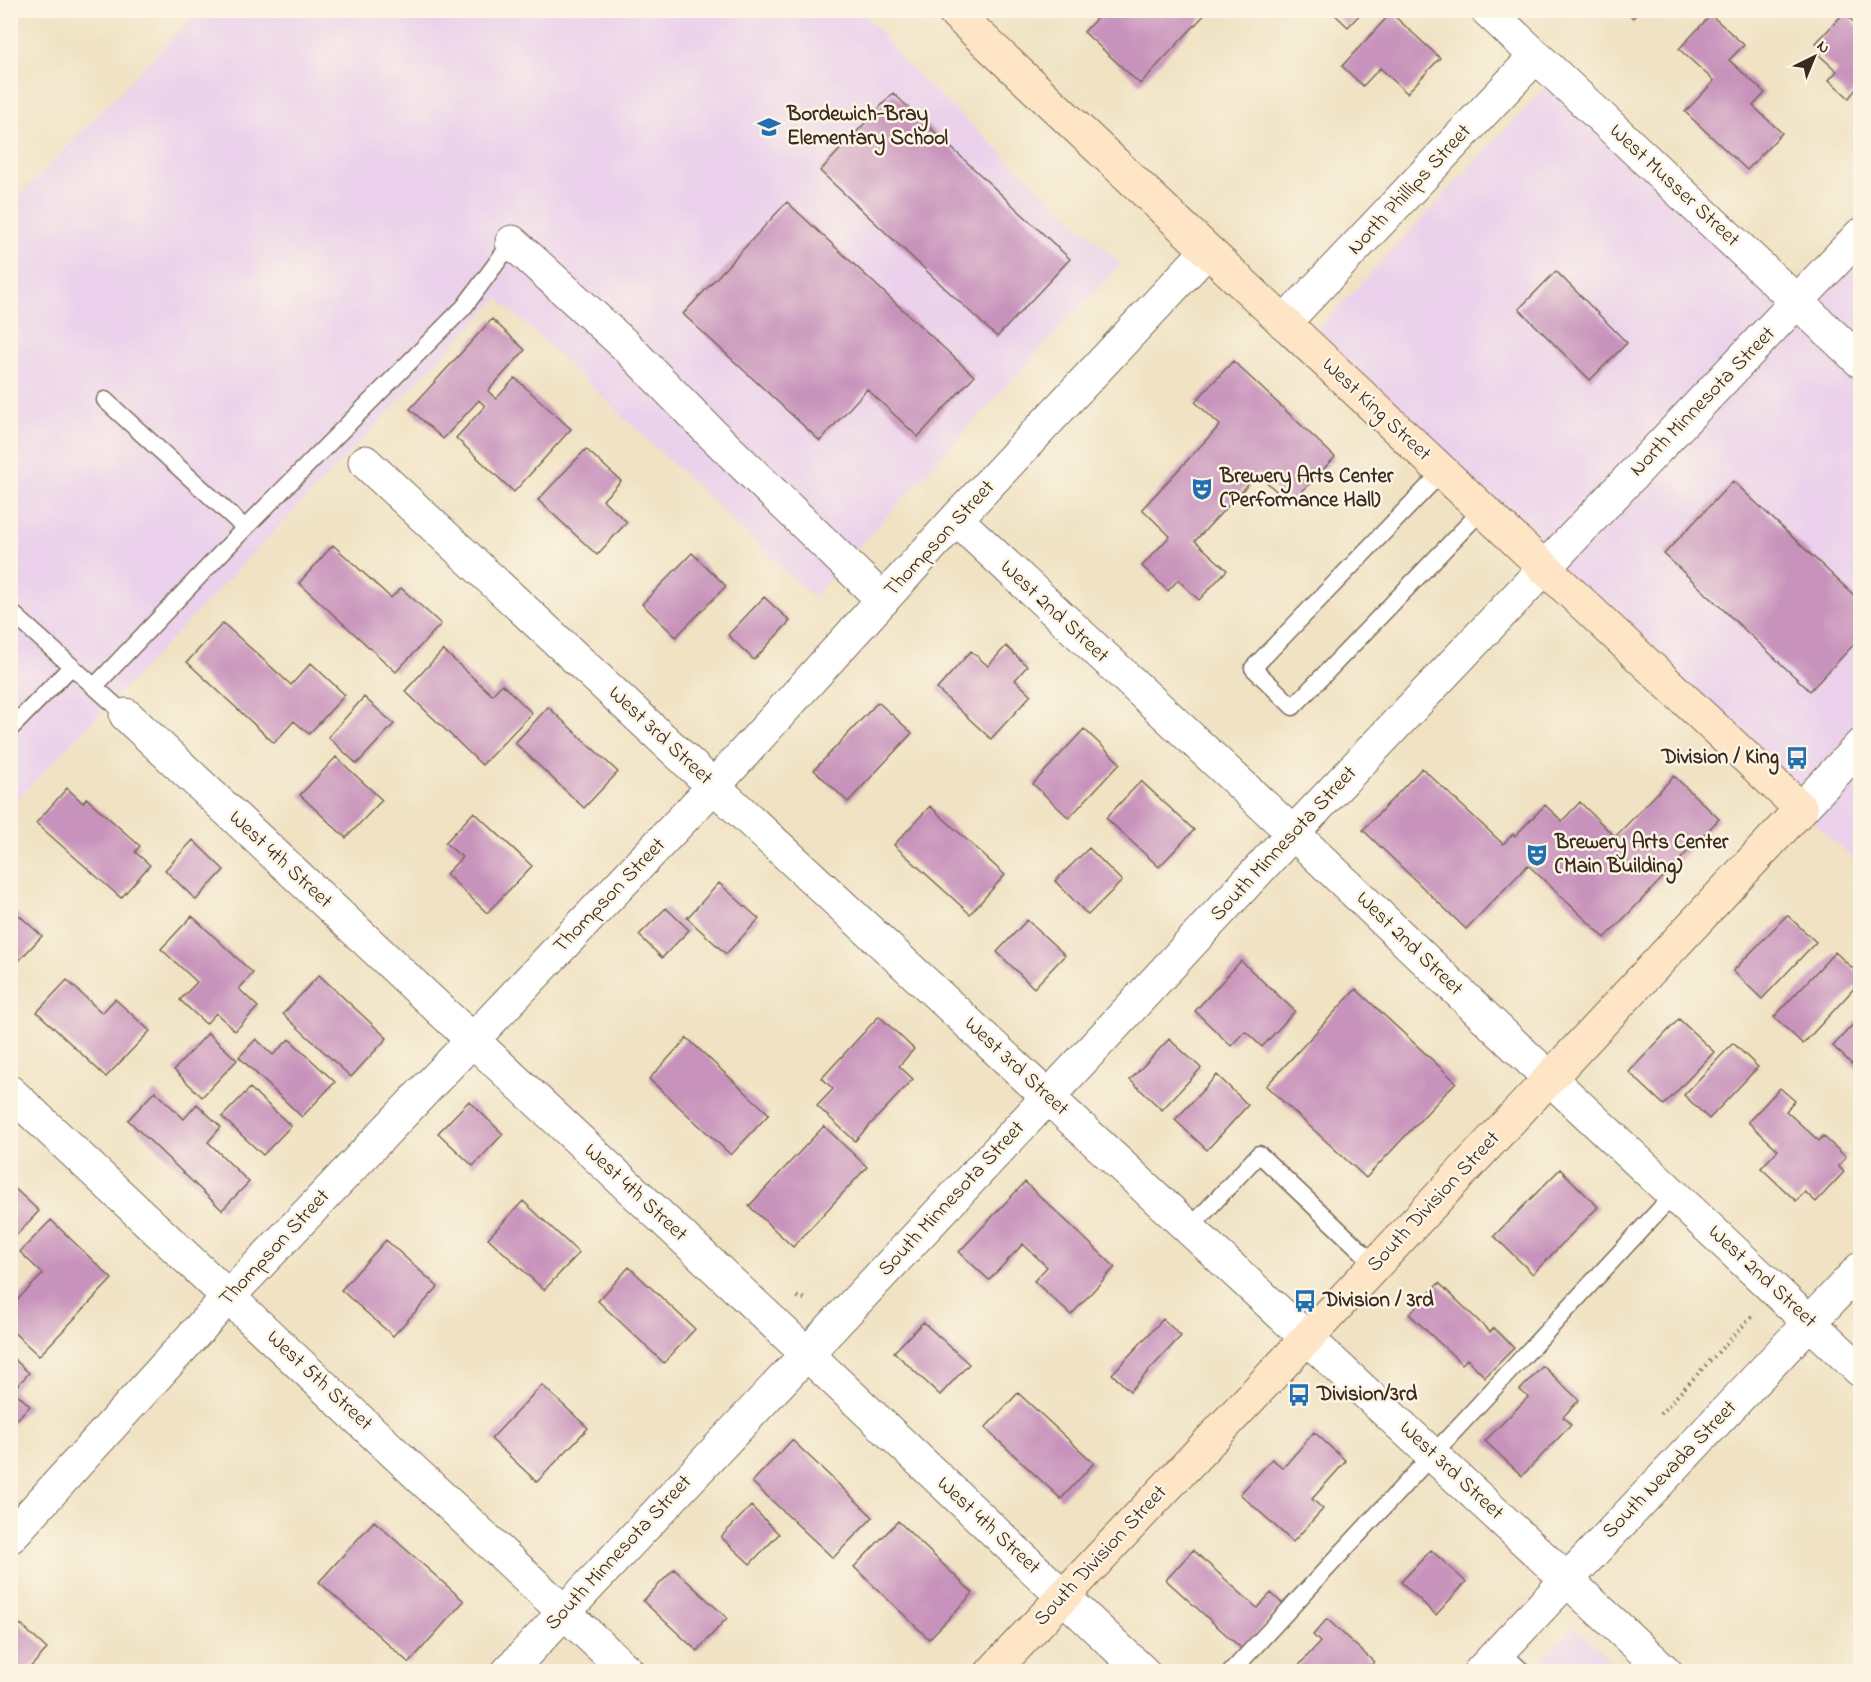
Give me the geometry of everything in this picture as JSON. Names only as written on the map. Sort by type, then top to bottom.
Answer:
[{"type":"street","name":"West King Street","points":[[952,10],[1801,809]]},
{"type":"street","name":"West Musser Street","points":[[1487,10],[1860,361]]},
{"type":"street","name":"North Phillips Street","points":[[1284,323],[1536,56]]},
{"type":"street","name":"North Minnesota Street","points":[[1544,568],[1860,235]]},
{"type":"street","points":[[512,242],[625,345],[884,600]]},
{"type":"street","name":"Thompson Street","points":[[10,1537],[229,1296],[714,786],[956,519],[1207,251]]},
{"type":"street","name":"West 3rd Street","points":[[365,462],[1666,1671]]},
{"type":"street","name":"West 2nd Street","points":[[956,519],[1293,833],[1860,1370]]},
{"type":"street","name":"South Minnesota Street","points":[[508,1671],[1544,568]]},
{"type":"street","name":"West 4th Street","points":[[126,714],[1143,1671]]},
{"type":"street","points":[[1801,809],[1860,746]]},
{"type":"street","name":"South Division Street","points":[[992,1671],[1376,1265],[1801,809]]},
{"type":"street","name":"West 5th Street","points":[[10,1092],[628,1671]]},
{"type":"street","name":"South Nevada Street","points":[[1501,1664],[1567,1579],[1860,1269]]},
{"type":"lane","points":[[94,687],[245,528],[464,307],[512,242]]},
{"type":"lane","points":[[105,400],[245,528]]},
{"type":"lane","points":[[1442,472],[1253,668],[1293,707],[1482,510]]},
{"type":"lane","points":[[10,610],[126,714]]},
{"type":"lane","points":[[10,729],[72,666]]},
{"type":"lane","points":[[1190,1228],[1260,1154],[1376,1265]]},
{"type":"lane","points":[[1231,1671],[1674,1194]]},
{"type":"path","points":[[1660,1414],[1754,1314],[1746,1306]]},
{"type":"shaded area","points":[[198,11],[860,11],[906,64],[1121,264],[813,597],[498,298],[11,806],[11,205]]},
{"type":"shaded area","points":[[1553,79],[1798,302],[1860,235],[1860,866],[1305,343]]},
{"type":"shaded area","points":[[1575,1627],[1623,1671],[1531,1671]]},
{"type":"building","points":[[1104,10],[1209,10],[1140,84],[1084,32]]},
{"type":"building","points":[[1330,10],[1364,10],[1348,27]]},
{"type":"building","points":[[1625,10],[1640,10],[1633,18]]},
{"type":"building","points":[[1391,13],[1440,58],[1407,93],[1380,68],[1363,86],[1342,66]]},
{"type":"building","points":[[1844,13],[1860,28],[1860,84],[1849,98],[1829,80],[1837,71],[1819,55],[1824,50],[1816,43]]},
{"type":"building","points":[[1711,15],[1744,45],[1729,60],[1765,93],[1753,106],[1782,133],[1747,170],[1685,112],[1714,81],[1679,49]]},
{"type":"building","points":[[893,93],[1070,259],[997,337],[820,171]]},
{"type":"building","points":[[787,202],[974,376],[918,437],[867,389],[820,441],[683,314]]},
{"type":"building","points":[[1556,271],[1627,343],[1590,380],[1519,309]]},
{"type":"building","points":[[492,319],[525,350],[488,391],[496,399],[515,378],[571,429],[514,492],[456,438],[485,406],[479,400],[443,439],[410,409]]},
{"type":"building","name":"Brewery Arts Center (Performance Hall)","points":[[1233,361],[1335,457],[1290,504],[1258,474],[1195,541],[1227,570],[1199,600],[1178,580],[1168,591],[1142,566],[1170,536],[1142,509],[1220,425],[1195,402]]},
{"type":"building","points":[[586,449],[621,481],[603,500],[627,522],[597,555],[538,500]]},
{"type":"building","points":[[1733,481],[1860,601],[1860,638],[1810,691],[1664,554]]},
{"type":"building","points":[[333,545],[391,598],[401,588],[441,624],[396,672],[299,583]]},
{"type":"building","points":[[692,553],[726,586],[676,637],[642,604]]},
{"type":"building","points":[[764,597],[790,621],[754,660],[728,635]]},
{"type":"building","points":[[223,623],[291,685],[311,663],[345,695],[309,734],[294,721],[274,743],[187,662]]},
{"type":"building","points":[[1006,646],[1027,666],[1015,680],[1031,695],[991,739],[937,689],[971,651],[988,666]]},
{"type":"building","points":[[443,650],[492,695],[502,684],[532,713],[482,765],[405,691]]},
{"type":"building","points":[[364,697],[394,724],[357,764],[328,737]]},
{"type":"building","points":[[878,702],[912,733],[848,802],[814,770]]},
{"type":"building","points":[[548,707],[618,772],[584,808],[515,743]]},
{"type":"building","points":[[1084,729],[1120,763],[1069,818],[1033,784]]},
{"type":"building","points":[[336,757],[382,800],[346,838],[300,795]]},
{"type":"building","name":"Brewery Arts Center (Main Building)","points":[[1422,768],[1503,844],[1513,834],[1515,836],[1545,805],[1562,821],[1580,802],[1615,837],[1674,776],[1719,819],[1605,938],[1528,865],[1466,929],[1363,830]]},
{"type":"building","points":[[1141,781],[1194,830],[1159,867],[1106,818]]},
{"type":"building","points":[[67,788],[83,803],[86,798],[140,846],[135,852],[150,865],[121,898],[36,823]]},
{"type":"building","points":[[930,806],[1005,875],[970,914],[894,845]]},
{"type":"building","points":[[474,812],[532,866],[487,913],[446,874],[462,857],[445,843]]},
{"type":"building","points":[[193,840],[224,870],[196,900],[165,870]]},
{"type":"building","points":[[1089,848],[1122,881],[1088,915],[1055,881]]},
{"type":"building","points":[[719,883],[759,919],[726,954],[687,918]]},
{"type":"building","points":[[10,907],[42,936],[10,970]]},
{"type":"building","points":[[666,908],[689,930],[662,958],[639,935]]},
{"type":"building","points":[[1787,915],[1816,942],[1762,999],[1733,971]]},
{"type":"building","points":[[192,916],[253,973],[239,989],[258,1007],[235,1031],[216,1013],[206,1024],[180,1000],[197,982],[161,949]]},
{"type":"building","points":[[1027,920],[1065,955],[1034,988],[997,952]]},
{"type":"building","points":[[1835,952],[1860,975],[1860,982],[1803,1044],[1774,1017]]},
{"type":"building","points":[[1241,961],[1295,1011],[1262,1047],[1245,1031],[1231,1046],[1195,1011]]},
{"type":"building","points":[[319,975],[387,1038],[351,1077],[283,1014]]},
{"type":"building","points":[[67,980],[102,1013],[115,999],[150,1031],[106,1077],[37,1012]]},
{"type":"building","points":[[1356,989],[1456,1082],[1366,1178],[1266,1086]]},
{"type":"building","points":[[879,1016],[914,1049],[899,1066],[913,1079],[855,1141],[817,1106],[833,1089],[822,1078]]},
{"type":"building","points":[[1860,1017],[1860,1072],[1833,1046]]},
{"type":"building","points":[[1679,1019],[1714,1052],[1664,1105],[1629,1072]]},
{"type":"building","points":[[208,1033],[237,1060],[202,1097],[174,1070]]},
{"type":"building","points":[[687,1038],[769,1114],[731,1155],[649,1079]]},
{"type":"building","points":[[256,1039],[273,1055],[289,1039],[335,1082],[302,1117],[239,1057]]},
{"type":"building","points":[[1169,1039],[1201,1068],[1162,1110],[1130,1080]]},
{"type":"building","points":[[1733,1043],[1758,1067],[1709,1119],[1684,1095]]},
{"type":"building","points":[[1217,1075],[1248,1105],[1207,1150],[1175,1120]]},
{"type":"building","points":[[250,1088],[291,1126],[263,1155],[222,1117]]},
{"type":"building","points":[[1780,1088],[1795,1101],[1786,1111],[1819,1141],[1823,1136],[1846,1157],[1838,1166],[1844,1172],[1816,1202],[1805,1192],[1796,1201],[1761,1168],[1778,1150],[1748,1122]]},
{"type":"building","points":[[155,1091],[184,1119],[197,1104],[221,1127],[208,1142],[249,1182],[222,1210],[128,1120]]},
{"type":"building","points":[[469,1101],[503,1134],[473,1166],[438,1133]]},
{"type":"building","points":[[824,1126],[867,1167],[793,1247],[749,1206]]},
{"type":"building","points":[[1560,1169],[1598,1207],[1533,1274],[1494,1236]]},
{"type":"building","points":[[1025,1182],[1115,1267],[1071,1315],[1034,1281],[1047,1267],[1023,1244],[989,1280],[959,1252]]},
{"type":"building","points":[[10,1184],[39,1211],[10,1242]]},
{"type":"building","points":[[523,1201],[579,1253],[544,1290],[488,1238]]},
{"type":"building","points":[[51,1220],[112,1279],[39,1356],[10,1329],[10,1295],[16,1301],[43,1274],[20,1252]]},
{"type":"building","points":[[386,1240],[438,1287],[393,1336],[341,1290]]},
{"type":"building","points":[[629,1267],[695,1329],[664,1363],[598,1301]]},
{"type":"building","points":[[1439,1283],[1490,1332],[1494,1328],[1514,1348],[1485,1377],[1467,1359],[1462,1364],[1409,1314]]},
{"type":"building","points":[[1163,1319],[1181,1336],[1130,1391],[1112,1374]]},
{"type":"building","points":[[923,1322],[969,1364],[940,1395],[894,1352]]},
{"type":"building","points":[[10,1355],[29,1373],[13,1390],[30,1406],[10,1426]]},
{"type":"building","points":[[1543,1366],[1579,1400],[1563,1417],[1571,1425],[1522,1476],[1485,1441],[1528,1397],[1520,1390]]},
{"type":"building","points":[[542,1385],[588,1428],[537,1482],[491,1439]]},
{"type":"building","points":[[1018,1393],[1094,1463],[1061,1499],[985,1428]]},
{"type":"building","points":[[1314,1432],[1346,1461],[1312,1499],[1323,1509],[1293,1542],[1240,1494],[1272,1459],[1283,1468]]},
{"type":"building","points":[[792,1440],[873,1517],[833,1558],[752,1482]]},
{"type":"building","points":[[751,1506],[779,1534],[750,1564],[721,1537]]},
{"type":"building","points":[[374,1521],[464,1601],[409,1663],[319,1582]]},
{"type":"building","points":[[898,1521],[973,1593],[929,1639],[854,1567]]},
{"type":"building","points":[[1193,1550],[1257,1608],[1271,1593],[1283,1604],[1242,1649],[1166,1580]]},
{"type":"building","points":[[1431,1550],[1466,1582],[1436,1615],[1401,1582]]},
{"type":"building","points":[[674,1569],[727,1618],[697,1651],[643,1601]]},
{"type":"building","points":[[10,1615],[47,1649],[26,1672],[10,1672]]},
{"type":"building","points":[[1327,1619],[1374,1662],[1365,1672],[1293,1672],[1320,1642],[1313,1635]]},
{"type":"place","name":"Bordewich-Bray Elementary School","points":[[769,127]]},
{"type":"place","name":"Brewery Arts Center (Performance Hall)","points":[[1202,489]]},
{"type":"place","name":"Division / King","points":[[1797,758]]},
{"type":"place","name":"Brewery Arts Center (Main Building)","points":[[1537,855]]},
{"type":"place","name":"Division / 3rd","points":[[1305,1301]]},
{"type":"place","name":"Division/3rd","points":[[1299,1395]]}]
